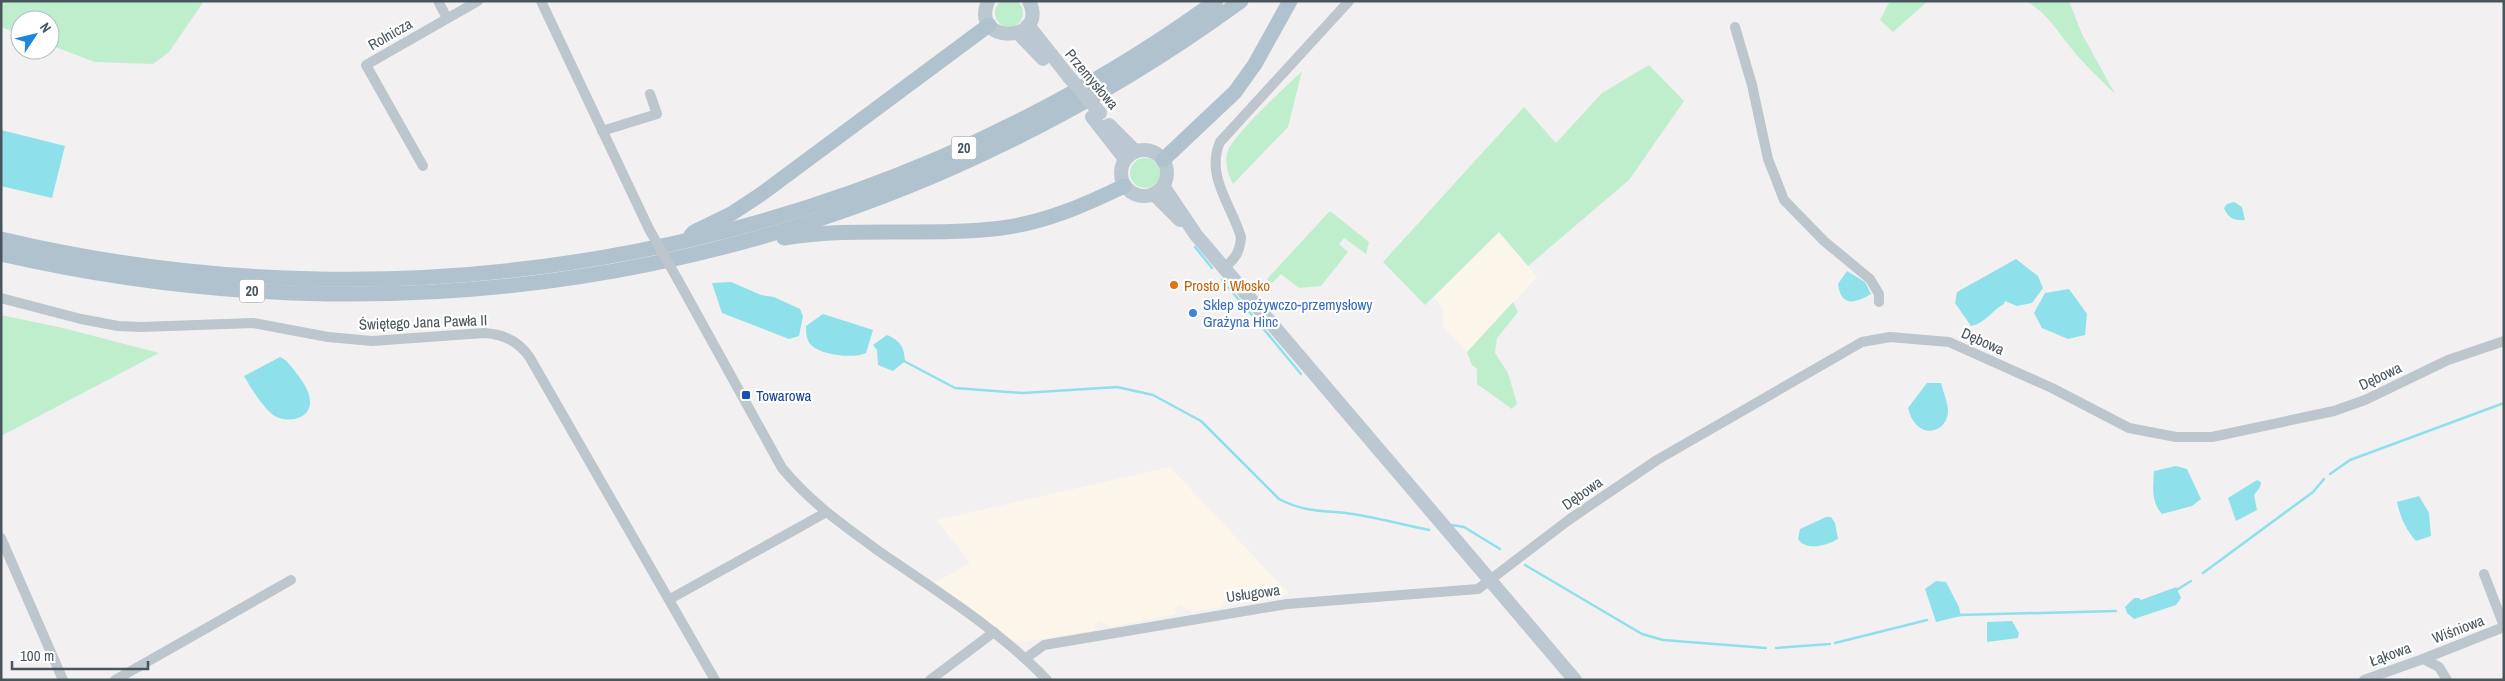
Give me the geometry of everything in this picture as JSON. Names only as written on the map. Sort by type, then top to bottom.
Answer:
[{"type":"main road","points":[[988,1],[986,15],[989,25],[999,33],[1012,35],[1023,29],[1032,12],[1029,1]]},
{"type":"main road","name":"20","points":[[1,239],[116,261],[182,270],[242,276],[342,280],[437,278],[513,271],[615,256],[716,234],[834,200],[941,158],[1045,108],[1118,66],[1216,1]]},
{"type":"main road","name":"20","points":[[1,254],[114,276],[180,285],[241,291],[343,295],[438,292],[549,282],[658,264],[761,238],[891,194],[998,148],[1059,117],[1163,56],[1241,1]]},
{"type":"main road","points":[[1163,160],[1235,92],[1255,64],[1290,1]]},
{"type":"main road","points":[[687,240],[694,232],[731,214],[760,195],[989,25]]},
{"type":"main road","name":"Przemysłowa","points":[[1023,29],[1130,155]]},
{"type":"main road","points":[[1153,152],[1163,160],[1167,173],[1159,190],[1148,196],[1134,194],[1124,186],[1120,172],[1130,155],[1153,152]]},
{"type":"main road","points":[[761,238],[773,240],[817,234],[1001,228],[1040,221],[1065,213],[1124,186]]},
{"type":"main road","points":[[1159,190],[1575,680]]},
{"type":"street","points":[[438,1],[447,18]]},
{"type":"street","name":"Rolnicza","points":[[423,166],[366,65],[478,1]]},
{"type":"street","points":[[541,1],[649,228],[782,468],[802,491],[825,512],[994,632],[1026,658],[1047,680]]},
{"type":"street","points":[[1224,268],[1236,257],[1240,248],[1241,237],[1215,171],[1215,153],[1220,142],[1350,1]]},
{"type":"street","points":[[1735,28],[1752,84],[1768,159],[1784,200],[1824,241],[1870,279],[1879,294],[1879,302]]},
{"type":"street","points":[[602,131],[657,114],[650,94]]},
{"type":"street","name":"Świętego Jana Pawła II","points":[[1,298],[81,319],[118,326],[141,327],[236,322],[269,325],[346,340],[372,341],[484,333],[513,340],[530,358],[715,680]]},
{"type":"street","name":"Dębowa","points":[[1488,579],[1650,465],[1862,342],[1890,337],[1949,342],[2052,388],[2129,428],[2176,437],[2212,437],[2334,411],[2365,400],[2448,360],[2504,341]]},
{"type":"street","points":[[670,599],[825,512]]},
{"type":"street","points":[[1,538],[63,680]]},
{"type":"street","name":"Wiśniowa","points":[[2423,658],[2504,626],[2484,574]]},
{"type":"street","name":"Usługowa","points":[[1026,658],[1044,645],[1234,611],[1288,604],[1478,589],[1488,579]]},
{"type":"street","points":[[115,680],[291,580]]},
{"type":"street","points":[[930,680],[994,632]]},
{"type":"street","name":"Łąkowa","points":[[2364,680],[2423,658],[2439,667],[2447,680]]},
{"type":"shaded area","points":[[1499,232],[1537,277],[1467,352],[1442,325],[1444,310],[1434,297]]},
{"type":"shaded area","points":[[1170,467],[1289,594],[1240,603],[1234,598],[1226,599],[1222,607],[1192,612],[1180,605],[1174,609],[1178,614],[1110,627],[1100,621],[1094,625],[1096,630],[1017,643],[933,584],[970,563],[937,520]]},
{"type":"green space","points":[[1009,-1],[1019,3],[1023,13],[1019,23],[1009,27],[999,23],[995,13],[999,3]]},
{"type":"green space","points":[[1,1],[204,1],[169,52],[153,64],[95,62],[60,49],[60,10],[10,10],[10,30],[1,27]]},
{"type":"green space","points":[[1890,1],[1928,1],[1893,32],[1880,20]]},
{"type":"green space","points":[[2025,1],[2069,1],[2082,34],[2115,94],[2081,60],[2045,16],[2033,5]]},
{"type":"green space","points":[[1649,65],[1684,101],[1629,180],[1528,266],[1499,232],[1425,305],[1383,262],[1524,107],[1556,143],[1602,93]]},
{"type":"green space","points":[[1302,71],[1288,127],[1233,184],[1226,162],[1230,146],[1248,124]]},
{"type":"green space","points":[[1145,158],[1156,162],[1160,173],[1156,184],[1145,188],[1134,184],[1130,173],[1134,162]]},
{"type":"green space","points":[[1330,211],[1369,242],[1366,254],[1344,238],[1339,244],[1348,252],[1321,286],[1299,288],[1281,274],[1271,284],[1267,279]]},
{"type":"green space","points":[[1513,302],[1518,312],[1497,338],[1495,353],[1508,373],[1517,404],[1512,409],[1477,384],[1477,369],[1472,365],[1467,352]]},
{"type":"green space","points":[[1,315],[63,328],[159,353],[1,436]]},
{"type":"water","points":[[1,130],[65,146],[52,198],[1,186]]},
{"type":"water","points":[[2234,202],[2242,207],[2245,220],[2232,218],[2224,208],[2227,204]]},
{"type":"water","points":[[2016,259],[2038,276],[2043,288],[2032,303],[2017,306],[2005,301],[1985,320],[1971,326],[1955,303],[1957,292]]},
{"type":"water","points":[[1847,271],[1865,282],[1871,294],[1855,301],[1846,300],[1842,297],[1838,284]]},
{"type":"water","points":[[731,282],[761,295],[774,297],[800,309],[803,316],[799,336],[789,339],[722,313],[712,283]]},
{"type":"water","points":[[2069,289],[2087,314],[2085,335],[2068,339],[2042,328],[2034,313],[2045,293]]},
{"type":"water","points":[[823,314],[873,330],[866,353],[853,356],[829,354],[811,345],[807,338],[806,326]]},
{"type":"water","points":[[887,335],[901,345],[905,361],[893,371],[878,365],[877,350],[873,345]]},
{"type":"water","points":[[280,357],[288,362],[299,377],[309,397],[309,408],[302,417],[296,419],[283,419],[272,414],[260,401],[244,376]]},
{"type":"water","points":[[1927,383],[1941,383],[1948,409],[1947,418],[1943,424],[1938,429],[1931,431],[1924,430],[1918,426],[1912,419],[1908,408]]},
{"type":"water","points":[[2176,466],[2187,469],[2201,499],[2192,506],[2162,514],[2154,499],[2154,471]]},
{"type":"water","points":[[2257,480],[2261,482],[2254,495],[2257,510],[2236,521],[2228,498]]},
{"type":"water","points":[[2419,496],[2429,513],[2431,536],[2416,541],[2404,523],[2397,502]]},
{"type":"water","points":[[1826,517],[1831,517],[1835,523],[1838,539],[1823,545],[1812,546],[1802,543],[1798,539],[1800,529]]},
{"type":"water","points":[[1936,581],[1946,582],[1959,607],[1961,616],[1936,622],[1925,589]]},
{"type":"water","points":[[2176,587],[2181,598],[2176,605],[2134,619],[2127,613],[2125,607],[2134,598],[2141,600]]},
{"type":"water","points":[[2012,621],[2019,633],[2018,638],[1987,642],[1987,622]]},
{"type":"waterway","points":[[1195,247],[1212,268]]},
{"type":"waterway","points":[[1222,280],[1252,315]]},
{"type":"waterway","points":[[1262,327],[1301,374]]},
{"type":"waterway","points":[[902,360],[955,388],[1023,393],[1117,387],[1153,395],[1201,421],[1279,499],[1289,504],[1307,509],[1372,517],[1429,530]]},
{"type":"waterway","points":[[2330,474],[2350,460],[2504,403]]},
{"type":"waterway","points":[[2203,573],[2313,492],[2324,479]]},
{"type":"waterway","points":[[1452,525],[1464,527],[1500,549]]},
{"type":"waterway","points":[[1525,565],[1642,634],[1663,640],[1766,648]]},
{"type":"waterway","points":[[2175,591],[2191,581]]},
{"type":"waterway","points":[[1959,615],[2116,611]]},
{"type":"waterway","points":[[1835,643],[1927,620]]},
{"type":"waterway","points":[[1776,648],[1830,644]]},
{"type":"place","name":"Prosto i Włosko","points":[[1174,285]]},
{"type":"place","name":"Sklep spożywczo-przemysłowy Grażyna Hinc","points":[[1193,313]]},
{"type":"place","name":"Towarowa","points":[[746,395]]}]
